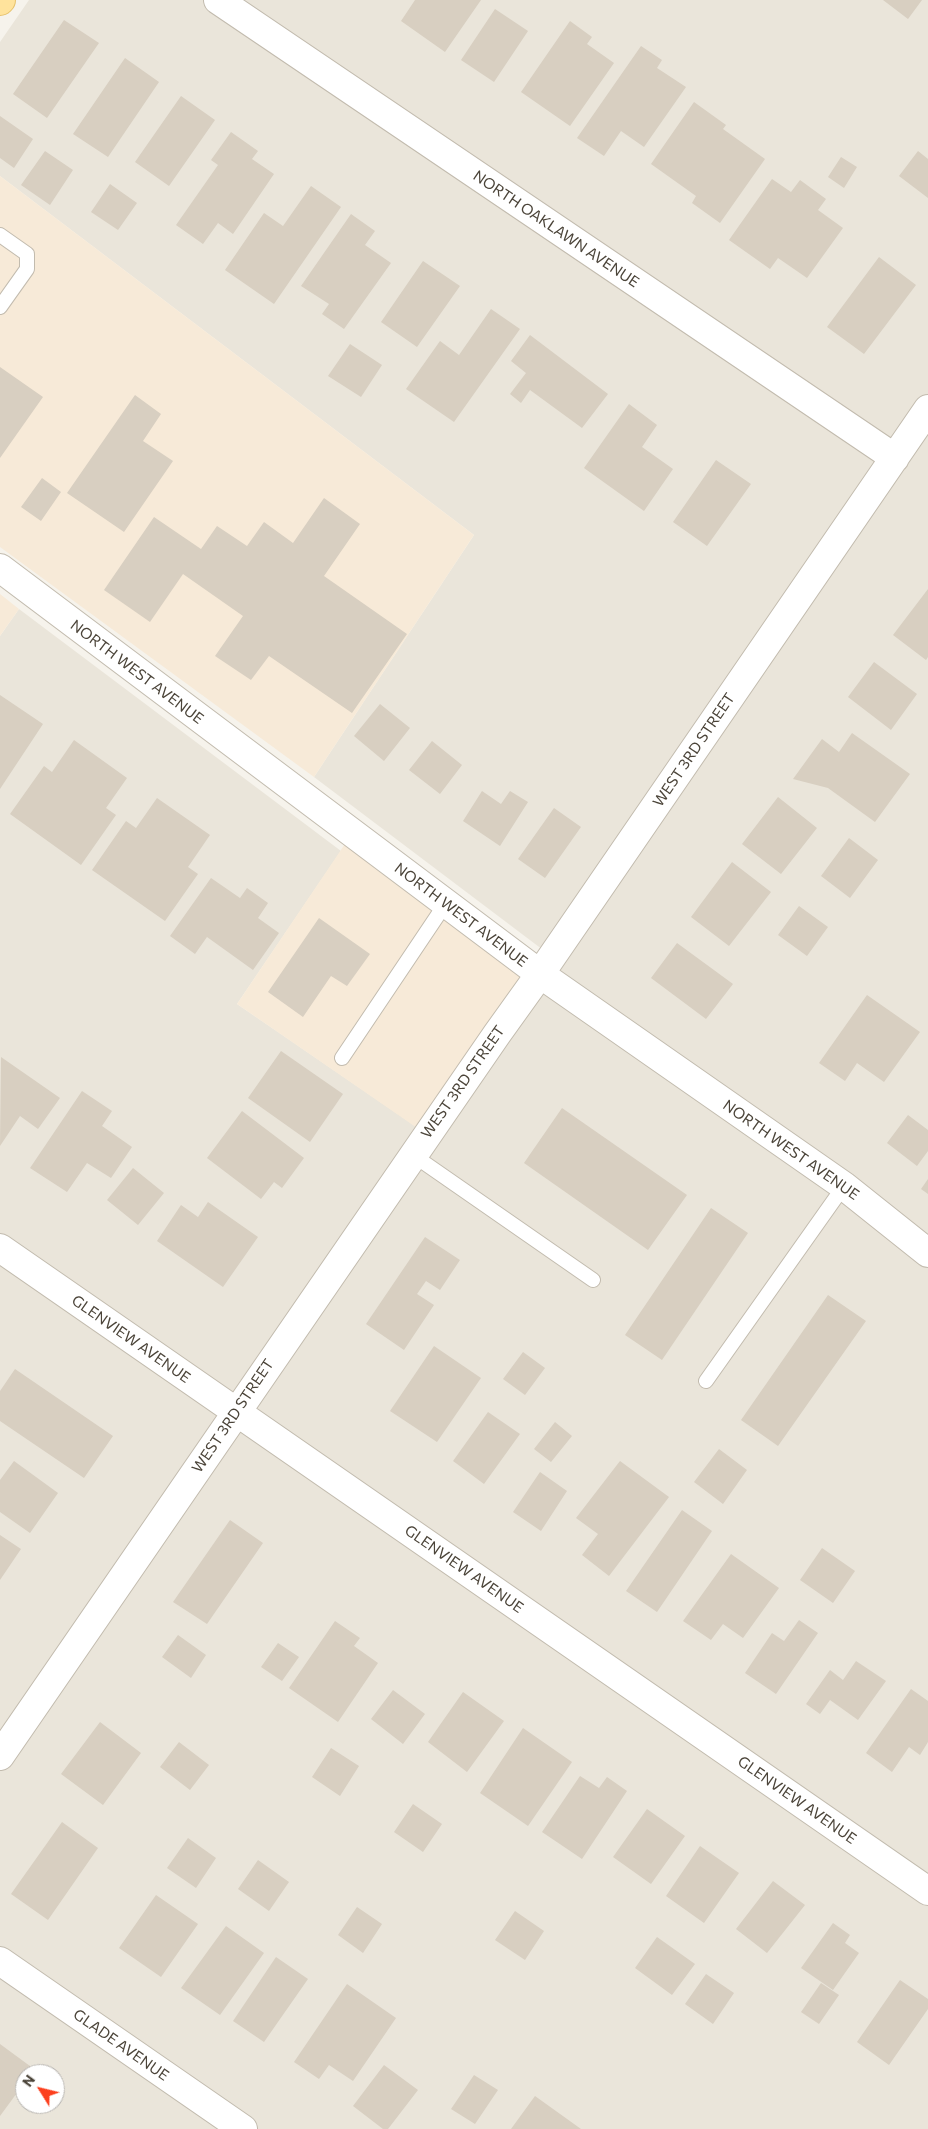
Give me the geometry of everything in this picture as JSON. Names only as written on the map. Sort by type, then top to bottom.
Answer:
[{"type":"street","name":"NORTH OAKLAWN AVENUE","points":[[218,0],[895,458]]},
{"type":"street","name":"WEST 3RD STREET","points":[[0,1756],[928,409]]},
{"type":"street","name":"NORTH WEST AVENUE","points":[[0,568],[540,974],[844,1186],[928,1253]]},
{"type":"street","name":"GLENVIEW AVENUE","points":[[0,1248],[928,1890]]},
{"type":"street","name":"GLADE AVENUE","points":[[0,1961],[243,2129]]},
{"type":"lane","points":[[0,235],[27,254],[27,269],[0,307]]},
{"type":"lane","points":[[342,1058],[446,903]]},
{"type":"lane","points":[[413,1155],[593,1280]]},
{"type":"lane","points":[[706,1381],[844,1186]]},
{"type":"shaded area","points":[[29,0],[928,0],[928,2129],[0,2129],[0,636],[19,609],[341,851],[237,1004],[436,1140],[563,965],[314,777],[474,535],[0,176],[0,42]]},
{"type":"shaded area","points":[[0,176],[474,535],[314,777],[0,547]]},
{"type":"shaded area","points":[[0,594],[19,609],[0,636]]},
{"type":"shaded area","points":[[349,838],[548,987],[436,1141],[237,1004]]},
{"type":"building","points":[[415,0],[481,0],[445,52],[401,21]]},
{"type":"building","points":[[883,0],[922,0],[908,19]]},
{"type":"building","points":[[495,9],[528,31],[494,82],[461,60]]},
{"type":"building","points":[[64,20],[99,43],[47,118],[13,94]]},
{"type":"building","points":[[570,21],[592,37],[587,44],[614,63],[570,126],[521,92]]},
{"type":"building","points":[[641,46],[662,60],[657,68],[686,87],[644,147],[621,131],[604,156],[577,138]]},
{"type":"building","points":[[125,58],[159,82],[108,157],[73,134]]},
{"type":"building","points":[[181,96],[215,120],[169,186],[135,162]]},
{"type":"building","points":[[694,102],[726,125],[723,129],[765,159],[720,223],[692,203],[696,196],[651,164]]},
{"type":"building","points":[[0,116],[33,139],[14,168],[0,158]]},
{"type":"building","points":[[231,132],[258,151],[252,159],[274,174],[233,234],[218,223],[203,244],[176,225],[218,165],[211,160]]},
{"type":"building","points":[[45,151],[73,170],[50,205],[21,185]]},
{"type":"building","points":[[918,151],[928,159],[928,198],[899,176]]},
{"type":"building","points":[[841,157],[857,167],[844,188],[828,177]]},
{"type":"building","points":[[772,179],[791,192],[800,180],[826,199],[818,210],[843,228],[807,278],[778,258],[770,269],[729,240]]},
{"type":"building","points":[[110,184],[137,203],[118,230],[91,212]]},
{"type":"building","points":[[311,186],[341,207],[274,304],[225,270],[264,213],[283,226]]},
{"type":"building","points":[[351,214],[375,231],[365,245],[391,263],[344,329],[322,314],[329,304],[301,286]]},
{"type":"building","points":[[879,257],[916,285],[864,354],[827,327]]},
{"type":"building","points":[[423,261],[460,286],[417,347],[381,322]]},
{"type":"building","points":[[491,309],[520,329],[454,422],[406,389],[440,341],[459,355]]},
{"type":"building","points":[[530,335],[608,394],[582,428],[530,390],[521,403],[510,394],[526,373],[511,361]]},
{"type":"building","points":[[350,344],[382,365],[361,397],[328,376]]},
{"type":"building","points":[[0,367],[43,397],[0,458]]},
{"type":"building","points":[[135,395],[161,414],[143,441],[173,461],[124,532],[67,493]]},
{"type":"building","points":[[629,404],[657,425],[642,447],[673,469],[644,511],[584,468]]},
{"type":"building","points":[[716,460],[751,484],[707,546],[673,522]]},
{"type":"building","points":[[42,478],[61,492],[41,521],[21,507]]},
{"type":"building","points":[[324,498],[360,524],[324,576],[407,634],[352,713],[269,656],[251,680],[215,656],[243,616],[183,574],[150,622],[104,590],[154,517],[201,549],[217,526],[247,546],[264,522],[293,543]]},
{"type":"building","points":[[928,589],[928,657],[926,660],[893,635]]},
{"type":"building","points":[[874,662],[917,694],[891,730],[848,697]]},
{"type":"building","points":[[0,695],[43,724],[0,789]]},
{"type":"building","points":[[380,704],[410,728],[384,761],[354,736]]},
{"type":"building","points":[[852,733],[910,774],[875,822],[828,788],[793,779],[822,739],[839,752]]},
{"type":"building","points":[[74,740],[127,778],[106,808],[116,815],[81,865],[10,814],[44,766],[52,772]]},
{"type":"building","points":[[432,741],[462,765],[440,794],[409,770]]},
{"type":"building","points":[[482,791],[501,804],[510,791],[528,802],[500,846],[463,821]]},
{"type":"building","points":[[778,797],[817,828],[781,874],[742,844]]},
{"type":"building","points":[[157,798],[210,835],[188,867],[198,874],[165,921],[92,870],[126,821],[136,828]]},
{"type":"building","points":[[554,808],[581,827],[545,878],[518,859]]},
{"type":"building","points":[[849,838],[878,860],[850,898],[821,876]]},
{"type":"building","points":[[732,862],[771,892],[729,946],[691,917]]},
{"type":"building","points":[[211,878],[240,898],[247,888],[268,903],[258,918],[279,933],[253,970],[207,937],[195,954],[170,936]]},
{"type":"building","points":[[799,906],[828,927],[807,956],[778,935]]},
{"type":"building","points":[[319,918],[370,954],[347,986],[331,976],[303,1017],[268,992]]},
{"type":"building","points":[[677,943],[733,984],[706,1019],[651,978]]},
{"type":"building","points":[[867,995],[920,1032],[884,1082],[857,1063],[845,1081],[819,1063]]},
{"type":"building","points":[[281,1051],[343,1094],[310,1142],[248,1098]]},
{"type":"building","points":[[1,1057],[60,1098],[38,1129],[20,1116],[0,1146]]},
{"type":"building","points":[[82,1091],[112,1111],[102,1126],[132,1147],[111,1178],[87,1163],[67,1192],[30,1168]]},
{"type":"building","points":[[562,1108],[687,1195],[648,1250],[524,1163]]},
{"type":"building","points":[[242,1111],[304,1158],[282,1188],[274,1182],[261,1199],[207,1158]]},
{"type":"building","points":[[908,1115],[928,1130],[928,1151],[917,1166],[887,1143]]},
{"type":"building","points":[[133,1168],[164,1193],[138,1225],[107,1200]]},
{"type":"building","points":[[928,1179],[928,1194],[921,1189]]},
{"type":"building","points":[[208,1202],[258,1237],[223,1287],[157,1241],[181,1205],[198,1217]]},
{"type":"building","points":[[711,1208],[748,1233],[662,1360],[625,1335]]},
{"type":"building","points":[[425,1237],[460,1260],[440,1290],[426,1281],[417,1294],[434,1305],[404,1350],[366,1324]]},
{"type":"building","points":[[828,1295],[866,1321],[778,1446],[741,1420]]},
{"type":"building","points":[[434,1346],[481,1378],[437,1442],[390,1411]]},
{"type":"building","points":[[523,1352],[545,1368],[525,1395],[503,1379]]},
{"type":"building","points":[[15,1369],[113,1436],[84,1478],[0,1421],[0,1391]]},
{"type":"building","points":[[488,1412],[520,1434],[484,1484],[453,1461]]},
{"type":"building","points":[[555,1422],[572,1436],[551,1462],[534,1449]]},
{"type":"building","points":[[719,1449],[747,1470],[723,1504],[694,1482]]},
{"type":"building","points":[[14,1461],[58,1493],[30,1533],[0,1512],[0,1480]]},
{"type":"building","points":[[620,1461],[669,1497],[609,1576],[582,1555],[598,1534],[576,1518]]},
{"type":"building","points":[[540,1472],[567,1491],[541,1531],[513,1512]]},
{"type":"building","points":[[682,1510],[712,1531],[657,1612],[626,1591]]},
{"type":"building","points":[[230,1520],[263,1543],[207,1624],[173,1602]]},
{"type":"building","points":[[0,1535],[21,1549],[0,1580]]},
{"type":"building","points":[[822,1548],[855,1571],[833,1603],[800,1580]]},
{"type":"building","points":[[731,1554],[779,1588],[743,1638],[723,1624],[711,1640],[683,1621]]},
{"type":"building","points":[[799,1620],[818,1633],[776,1694],[745,1673],[772,1633],[784,1641]]},
{"type":"building","points":[[335,1621],[360,1638],[354,1646],[378,1663],[338,1722],[289,1688]]},
{"type":"building","points":[[178,1635],[206,1655],[191,1678],[162,1657]]},
{"type":"building","points":[[278,1643],[299,1657],[282,1681],[261,1667]]},
{"type":"building","points":[[856,1661],[886,1681],[858,1720],[830,1700],[820,1714],[806,1704],[830,1670],[843,1680]]},
{"type":"building","points":[[911,1689],[928,1701],[928,1742],[920,1755],[909,1747],[892,1772],[866,1753]]},
{"type":"building","points":[[393,1690],[425,1714],[403,1744],[371,1719]]},
{"type":"building","points":[[463,1692],[504,1721],[467,1772],[428,1742]]},
{"type":"building","points":[[100,1722],[141,1753],[103,1805],[61,1774]]},
{"type":"building","points":[[523,1728],[572,1762],[528,1826],[480,1793]]},
{"type":"building","points":[[179,1742],[209,1765],[190,1790],[160,1767]]},
{"type":"building","points":[[331,1748],[359,1766],[340,1796],[312,1777]]},
{"type":"building","points":[[580,1776],[599,1788],[607,1777],[627,1791],[582,1859],[542,1832]]},
{"type":"building","points":[[413,1804],[442,1824],[423,1852],[394,1832]]},
{"type":"building","points":[[647,1809],[685,1836],[651,1884],[613,1857]]},
{"type":"building","points":[[62,1822],[98,1848],[48,1920],[11,1894]]},
{"type":"building","points":[[188,1838],[216,1858],[196,1888],[167,1868]]},
{"type":"building","points":[[700,1846],[739,1873],[704,1923],[666,1896]]},
{"type":"building","points":[[258,1860],[289,1882],[269,1911],[238,1889]]},
{"type":"building","points":[[773,1881],[805,1905],[767,1953],[736,1929]]},
{"type":"building","points":[[156,1895],[198,1924],[161,1977],[119,1948]]},
{"type":"building","points":[[357,1907],[382,1924],[363,1953],[338,1935]]},
{"type":"building","points":[[515,1911],[544,1931],[525,1960],[495,1940]]},
{"type":"building","points":[[833,1923],[850,1935],[845,1943],[859,1953],[833,1990],[801,1968]]},
{"type":"building","points":[[226,1926],[264,1953],[220,2015],[181,1988]]},
{"type":"building","points":[[657,1937],[695,1964],[672,1995],[635,1968]]},
{"type":"building","points":[[276,1957],[308,1979],[264,2042],[233,2021]]},
{"type":"building","points":[[706,1974],[734,1993],[713,2024],[685,2004]]},
{"type":"building","points":[[900,1980],[928,1999],[928,2009],[889,2065],[857,2042]]},
{"type":"building","points":[[821,1983],[839,1995],[819,2024],[801,2012]]},
{"type":"building","points":[[347,1984],[396,2018],[353,2081],[329,2065],[319,2079],[294,2062]]},
{"type":"building","points":[[0,2044],[27,2064],[15,2064],[15,2096],[0,2116]]},
{"type":"building","points":[[384,2065],[418,2090],[388,2129],[383,2129],[353,2106]]},
{"type":"building","points":[[474,2075],[498,2090],[475,2124],[451,2109]]},
{"type":"building","points":[[535,2096],[581,2129],[511,2129]]}]
